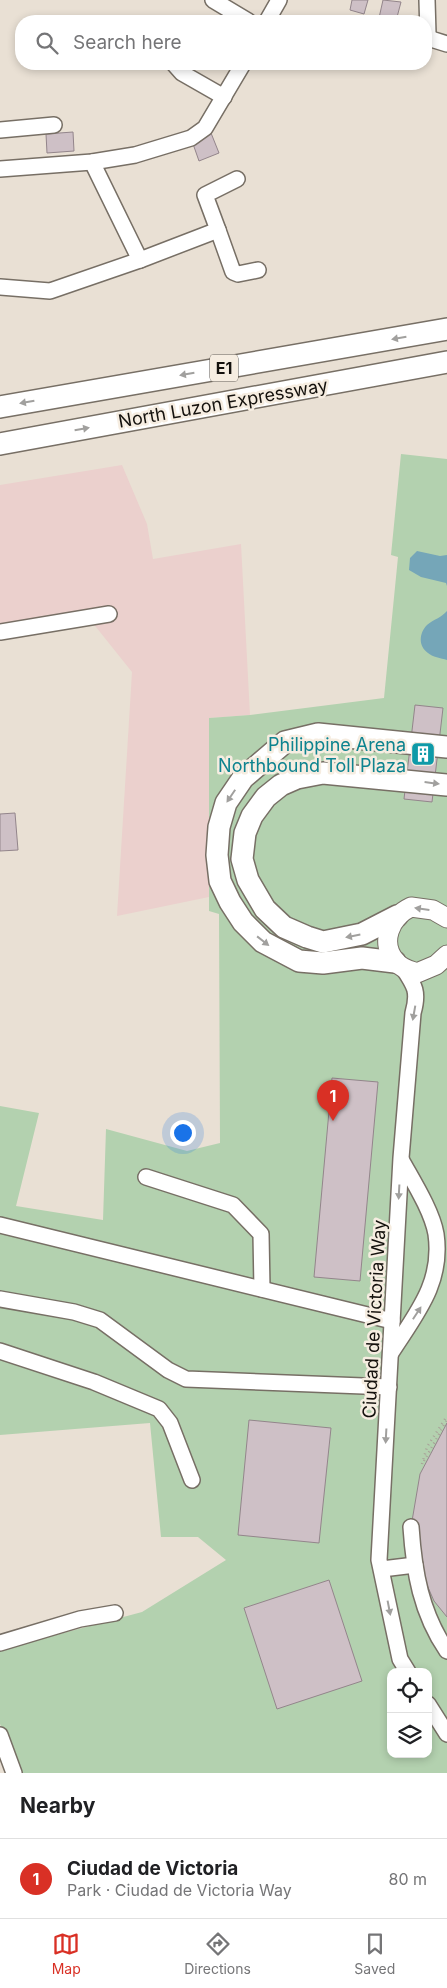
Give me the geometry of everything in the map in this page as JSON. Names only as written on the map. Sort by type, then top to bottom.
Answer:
[{"type":"highway","name":"North Luzon Expressway","points":[[0,407],[447,329]]},
{"type":"highway","name":"North Luzon Expressway","points":[[0,444],[447,362]]},
{"type":"highway","points":[[399,965],[362,958],[323,963],[298,961],[262,942],[243,922],[230,902],[220,881],[217,854],[219,826],[226,803],[243,778],[285,742],[318,734],[447,747]]},
{"type":"highway","points":[[397,916],[362,934],[323,942],[307,938],[284,927],[265,909],[248,880],[242,859],[248,824],[266,797],[281,785],[297,778],[323,772],[447,785]]},
{"type":"main road","points":[[447,918],[433,910],[411,907],[397,916],[388,930],[387,938],[388,947],[399,965],[417,973],[436,965],[447,955]]},
{"type":"street","points":[[213,0],[238,15]]},
{"type":"street","points":[[270,15],[279,0]]},
{"type":"street","points":[[427,0],[427,15]]},
{"type":"street","points":[[432,39],[447,44]]},
{"type":"street","points":[[180,70],[224,97]]},
{"type":"street","points":[[0,169],[92,162],[135,155],[192,138],[205,128],[240,70]]},
{"type":"street","points":[[0,130],[54,125]]},
{"type":"street","points":[[92,162],[140,260]]},
{"type":"street","points":[[237,179],[205,195],[233,272],[238,274],[258,270]]},
{"type":"street","points":[[0,288],[50,291],[140,260],[218,230]]},
{"type":"street","points":[[0,632],[109,614]]},
{"type":"street","name":"Ciudad de Victoria Way","points":[[399,965],[413,983],[417,998],[413,1013],[401,1158],[380,1560],[400,1659],[406,1668]]},
{"type":"street","points":[[390,1354],[422,1305],[433,1283],[436,1259],[436,1233],[428,1211],[401,1158]]},
{"type":"street","points":[[146,1177],[233,1205],[261,1234],[262,1289]]},
{"type":"street","points":[[0,1225],[392,1321]]},
{"type":"street","points":[[0,1299],[74,1312],[100,1320],[168,1370],[186,1379],[389,1387]]},
{"type":"street","points":[[0,1351],[94,1382],[159,1409],[170,1423],[192,1480]]},
{"type":"street","points":[[411,1527],[415,1565],[422,1602],[432,1627],[447,1651]]},
{"type":"street","points":[[382,1569],[415,1565]]},
{"type":"street","points":[[0,1642],[80,1619],[115,1613]]},
{"type":"street","points":[[432,1710],[447,1734]]},
{"type":"street","points":[[0,1735],[14,1773]]},
{"type":"path","points":[[447,1418],[422,1464],[427,1446],[447,1418]]},
{"type":"shaded area","points":[[122,465],[147,524],[153,559],[241,544],[250,715],[209,718],[209,897],[117,916],[132,672],[88,617],[0,640],[0,485]]},
{"type":"green space","points":[[401,454],[447,459],[447,1773],[19,1773],[0,1724],[0,1650],[142,1612],[226,1560],[198,1537],[161,1537],[150,1423],[0,1435],[0,1106],[39,1113],[16,1206],[103,1220],[106,1129],[187,1151],[220,1143],[219,914],[209,911],[209,718],[250,715],[384,698],[398,557],[391,555]]},
{"type":"water","points":[[417,551],[440,556],[447,555],[447,586],[446,583],[421,577],[409,570],[410,558]]},
{"type":"water","points":[[447,611],[447,660],[434,656],[425,650],[422,647],[421,636],[427,625]]},
{"type":"building","points":[[352,0],[368,0],[364,14],[350,10]]},
{"type":"building","points":[[383,0],[401,2],[398,15],[380,15]]},
{"type":"building","points":[[73,132],[74,151],[47,153],[46,134]]},
{"type":"building","points":[[211,133],[219,153],[199,161],[192,141]]},
{"type":"building","name":"Philippine Arena Northbound Toll Plaza","points":[[415,705],[443,708],[432,802],[404,799]]},
{"type":"building","points":[[15,813],[18,850],[0,851],[0,814]]},
{"type":"building","points":[[332,1078],[378,1082],[360,1281],[314,1277]]},
{"type":"building","points":[[249,1420],[331,1428],[319,1543],[238,1535]]},
{"type":"building","points":[[447,1423],[447,1617],[434,1601],[420,1569],[411,1527],[420,1474]]},
{"type":"building","points":[[329,1580],[362,1681],[277,1709],[244,1608]]},
{"type":"place","name":"Philippine Arena Northbound Toll Plaza","points":[[423,754]]},
{"type":"place","name":"Ciudad de Victoria","points":[[333,1121]]}]
